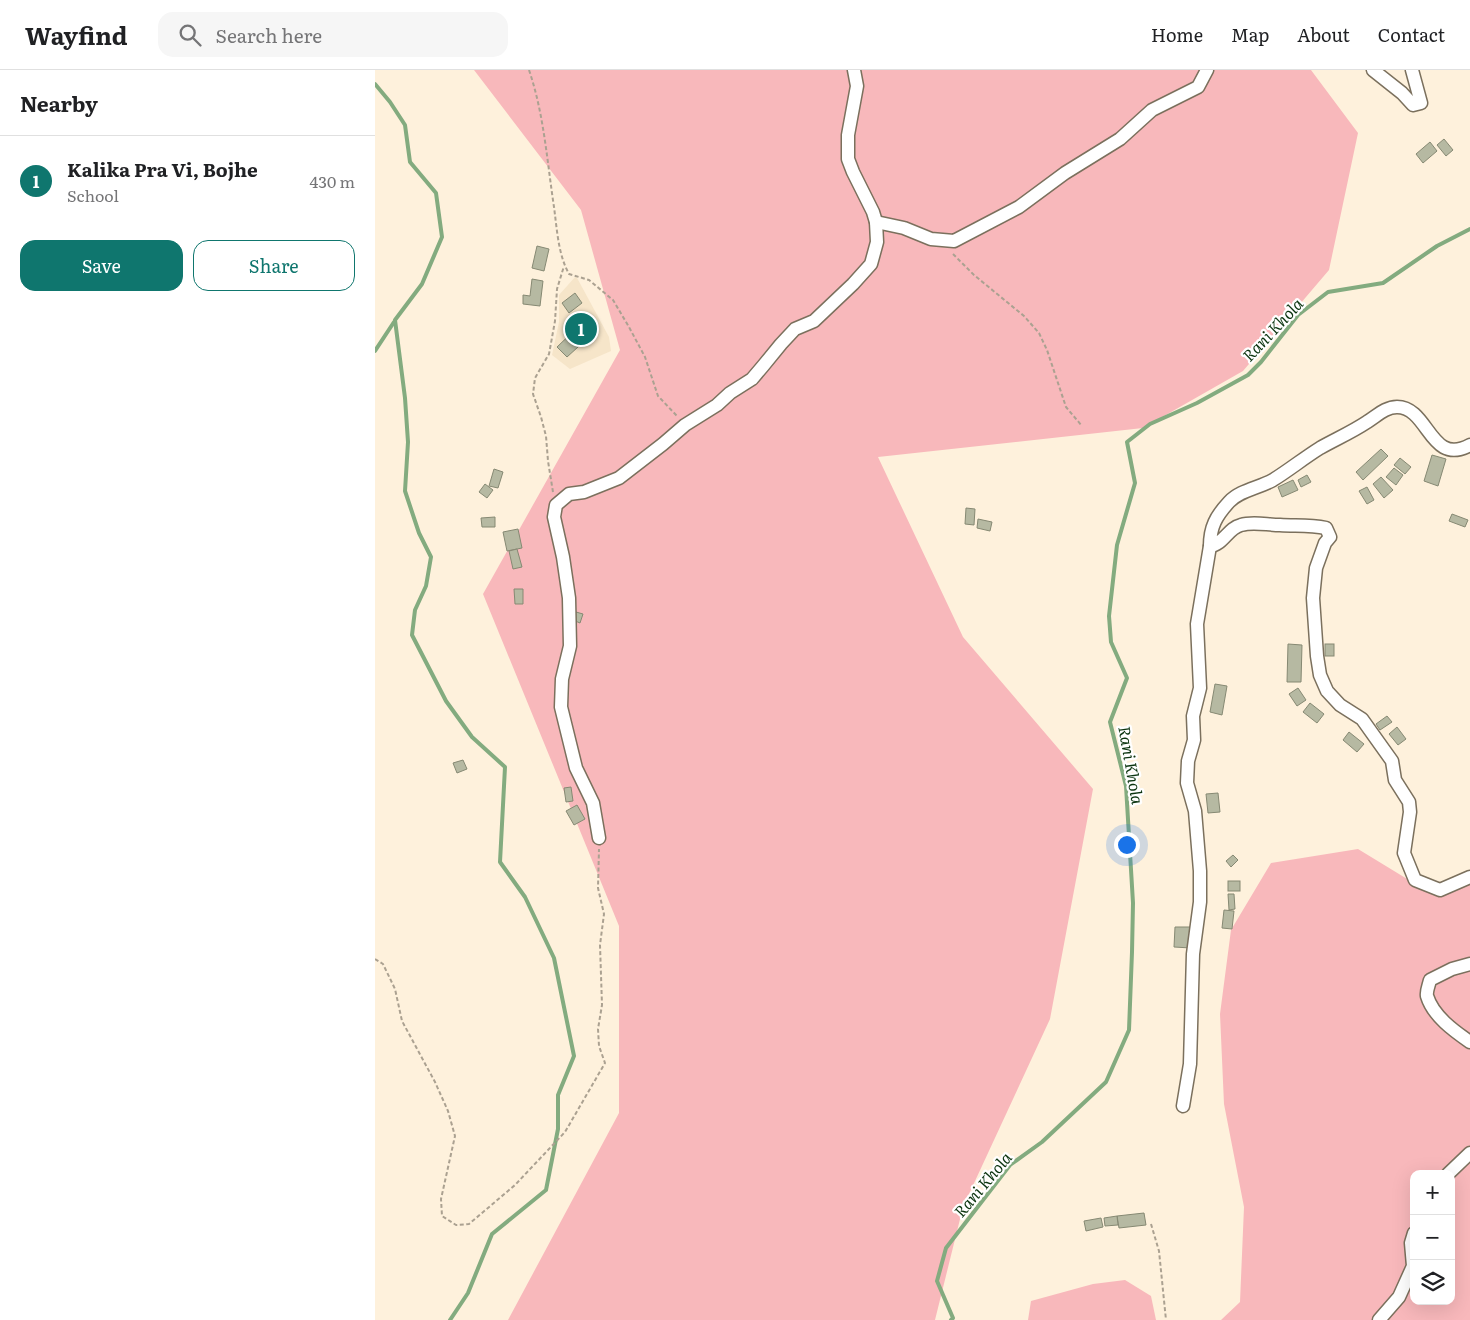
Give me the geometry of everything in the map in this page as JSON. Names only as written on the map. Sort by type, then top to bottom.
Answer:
[{"type":"street","points":[[599,838],[593,803],[575,768],[561,707],[562,679],[571,646],[569,598],[563,557],[554,517],[556,505],[569,494],[584,492],[619,478],[685,425],[717,405],[730,393],[751,379],[795,329],[814,321],[871,264],[877,242],[876,222],[848,159],[848,134],[857,86],[854,70]]},
{"type":"street","points":[[876,222],[904,228],[931,239],[954,240],[1019,207],[1065,173],[1120,138],[1152,110],[1198,87],[1207,70]]},
{"type":"street","points":[[1373,70],[1402,93],[1413,105],[1421,103],[1412,70]]},
{"type":"street","points":[[1183,1106],[1190,1064],[1193,954],[1200,902],[1198,832],[1195,811],[1187,783],[1189,761],[1194,740],[1193,716],[1200,688],[1197,624],[1210,546],[1210,533],[1215,518],[1230,500],[1248,490],[1264,485],[1319,449],[1368,422],[1387,409],[1398,407],[1408,409],[1443,448],[1457,450],[1470,445]]},
{"type":"street","points":[[1210,546],[1216,546],[1239,525],[1254,523],[1313,525],[1326,528],[1330,537],[1325,543],[1316,568],[1313,598],[1320,675],[1327,691],[1340,705],[1362,718],[1392,760],[1395,780],[1409,802],[1410,812],[1405,853],[1415,880],[1440,890],[1470,877]]},
{"type":"street","points":[[1470,964],[1452,969],[1430,980],[1426,994],[1434,1010],[1454,1031],[1470,1042]]},
{"type":"street","points":[[1452,1170],[1470,1153]]},
{"type":"street","points":[[1379,1320],[1399,1297],[1413,1266],[1412,1260]]},
{"type":"path","points":[[529,70],[545,135],[558,235],[565,266],[569,274],[589,280],[613,300],[645,358],[658,396],[685,425]]},
{"type":"path","points":[[954,240],[951,252],[974,276],[1024,316],[1039,333],[1047,350],[1066,407],[1082,426]]},
{"type":"path","points":[[556,505],[548,461],[546,436],[533,394],[535,378],[549,354],[555,321],[557,289],[565,266]]},
{"type":"path","points":[[375,959],[383,964],[395,989],[402,1022],[435,1082],[448,1111],[455,1136],[441,1199],[442,1216],[456,1225],[469,1224],[515,1185],[565,1132],[605,1063],[599,1046],[598,1029],[602,1005],[600,945],[604,914],[598,888],[599,838]]},
{"type":"path","points":[[1151,1224],[1159,1251],[1166,1320]]},
{"type":"shaded area","points":[[474,70],[1311,70],[1358,133],[1329,270],[1243,371],[1143,428],[878,457],[963,637],[1093,789],[1050,1019],[963,1207],[935,1320],[508,1320],[619,1113],[619,926],[483,594],[620,350],[581,210]]},
{"type":"shaded area","points":[[576,276],[609,337],[611,351],[570,369],[552,355],[559,322],[559,295]]},
{"type":"shaded area","points":[[1358,849],[1417,885],[1470,881],[1470,1320],[1221,1320],[1240,1302],[1244,1207],[1224,1104],[1220,1014],[1231,930],[1271,863]]},
{"type":"shaded area","points":[[1125,1280],[1151,1296],[1156,1320],[1028,1320],[1031,1301],[1093,1284]]},
{"type":"building","points":[[1444,139],[1453,150],[1446,156],[1437,145]]},
{"type":"building","points":[[1430,142],[1437,151],[1423,163],[1416,154]]},
{"type":"building","points":[[537,246],[549,249],[544,271],[532,268]]},
{"type":"building","points":[[532,279],[543,281],[540,306],[523,304],[523,295],[530,296]]},
{"type":"building","points":[[575,293],[582,303],[569,313],[562,303]]},
{"type":"building","points":[[579,326],[589,337],[567,357],[557,347]]},
{"type":"building","points":[[1381,449],[1388,456],[1363,480],[1356,472]]},
{"type":"building","points":[[1432,455],[1446,459],[1438,486],[1424,481]]},
{"type":"building","points":[[1400,458],[1411,467],[1405,474],[1394,465]]},
{"type":"building","points":[[1394,468],[1403,475],[1396,485],[1386,477]]},
{"type":"building","points":[[494,469],[503,472],[498,488],[489,486]]},
{"type":"building","points":[[1307,475],[1311,482],[1301,487],[1298,480]]},
{"type":"building","points":[[1381,477],[1393,490],[1384,498],[1373,484]]},
{"type":"building","points":[[1293,480],[1298,490],[1282,497],[1278,487]]},
{"type":"building","points":[[485,484],[493,490],[487,498],[479,492]]},
{"type":"building","points":[[1367,487],[1374,500],[1367,504],[1359,491]]},
{"type":"building","points":[[966,508],[975,509],[974,525],[965,524]]},
{"type":"building","points":[[1452,514],[1468,520],[1465,527],[1449,521]]},
{"type":"building","points":[[495,517],[495,527],[482,527],[481,518]]},
{"type":"building","points":[[978,519],[992,522],[990,531],[977,528]]},
{"type":"building","points":[[518,529],[522,548],[507,551],[503,532]]},
{"type":"building","points":[[517,549],[522,567],[513,569],[509,551]]},
{"type":"building","points":[[514,589],[523,589],[523,604],[515,604]]},
{"type":"building","points":[[576,612],[583,614],[580,623],[573,620]]},
{"type":"building","points":[[1288,644],[1302,645],[1301,682],[1287,682]]},
{"type":"building","points":[[1325,644],[1334,644],[1334,656],[1325,656]]},
{"type":"building","points":[[1215,684],[1227,686],[1222,715],[1210,712]]},
{"type":"building","points":[[1298,688],[1306,700],[1297,706],[1289,694]]},
{"type":"building","points":[[1310,703],[1324,714],[1317,723],[1303,712]]},
{"type":"building","points":[[1387,716],[1392,722],[1380,730],[1376,724]]},
{"type":"building","points":[[1397,727],[1406,739],[1398,745],[1389,734]]},
{"type":"building","points":[[1349,732],[1364,744],[1357,752],[1343,740]]},
{"type":"building","points":[[463,760],[467,769],[457,773],[453,763]]},
{"type":"building","points":[[571,787],[573,801],[566,802],[564,788]]},
{"type":"building","points":[[1218,793],[1220,812],[1208,813],[1206,794]]},
{"type":"building","points":[[577,805],[585,819],[574,825],[566,811]]},
{"type":"building","points":[[1233,855],[1238,860],[1231,867],[1226,861]]},
{"type":"building","points":[[1228,881],[1240,881],[1240,891],[1228,891]]},
{"type":"building","points":[[1228,894],[1234,894],[1235,909],[1229,910]]},
{"type":"building","points":[[1224,910],[1234,911],[1232,929],[1222,928]]},
{"type":"building","points":[[1175,927],[1192,927],[1191,948],[1174,947]]},
{"type":"building","points":[[1144,1213],[1146,1225],[1119,1228],[1117,1216]]},
{"type":"building","points":[[1117,1216],[1118,1225],[1105,1226],[1104,1218]]},
{"type":"building","points":[[1101,1218],[1103,1227],[1086,1231],[1084,1221]]},
{"type":"waterway","points":[[375,84],[405,125],[410,162],[436,193],[442,237],[422,284],[395,320],[405,398],[408,442],[405,491],[419,533],[431,557],[426,586],[415,610],[412,635],[446,701],[472,737],[505,767],[500,862],[525,897],[554,958],[574,1056],[558,1095],[558,1129],[546,1190],[492,1234],[468,1293],[450,1320]]},
{"type":"waterway","name":"Rani Khola","points":[[951,1320],[953,1318],[937,1281],[946,1248],[1010,1165],[1042,1142],[1106,1082],[1129,1030],[1133,903],[1126,786],[1110,722],[1127,678],[1111,642],[1109,616],[1117,545],[1135,483],[1127,442],[1150,424],[1197,403],[1248,375],[1261,362],[1298,315],[1328,292],[1383,283],[1437,246],[1470,229]]},
{"type":"waterway","points":[[375,351],[394,322]]},
{"type":"place","name":"Kalika Pra Vi, Bojhe","points":[[581,329]]}]
